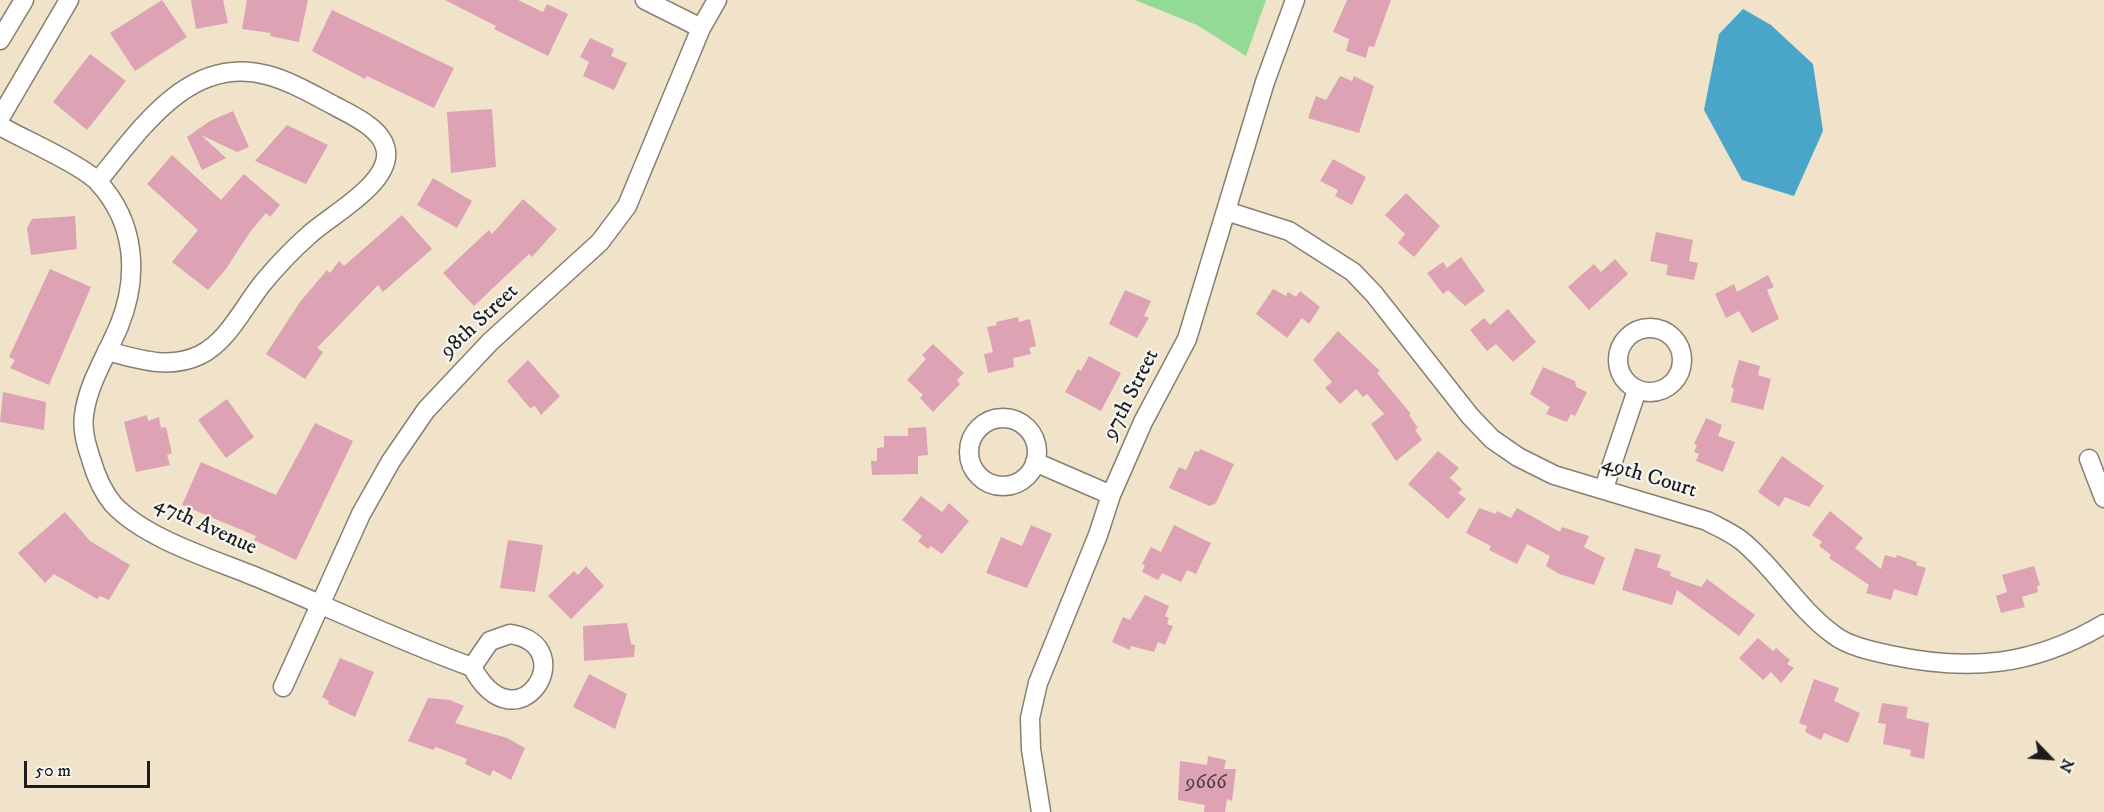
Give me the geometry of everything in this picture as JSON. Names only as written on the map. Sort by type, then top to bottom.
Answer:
[{"type":"street","points":[[0,40],[24,0]]},
{"type":"street","points":[[0,118],[69,0]]},
{"type":"street","points":[[645,0],[701,28]]},
{"type":"street","name":"98th Street","points":[[283,687],[319,603],[376,486],[426,410],[490,342],[600,242],[627,206],[701,28],[717,0]]},
{"type":"street","name":"97th Street","points":[[1041,812],[1031,749],[1030,718],[1038,682],[1098,536],[1111,495],[1143,422],[1187,339],[1265,82],[1295,0]]},
{"type":"street","points":[[98,181],[165,102],[187,86],[208,77],[231,73],[267,75],[320,98],[376,132],[383,141],[386,153],[379,178],[285,257],[217,344],[185,362],[165,363],[107,351]]},
{"type":"street","name":"47th Avenue","points":[[0,126],[98,181],[121,214],[127,229],[133,273],[128,300],[89,393],[84,416],[84,437],[94,471],[112,503],[139,525],[168,540],[319,603],[403,642],[472,668]]},
{"type":"street","name":"49th Court","points":[[1226,211],[1289,231],[1353,272],[1374,294],[1450,393],[1492,439],[1518,457],[1554,475],[1604,488],[1707,521],[1724,530],[1741,540],[1800,603],[1836,637],[1882,653],[1917,660],[1985,665],[2028,658],[2104,624]]},
{"type":"street","points":[[1604,488],[1638,390]]},
{"type":"street","points":[[2090,459],[2104,498]]},
{"type":"street","points":[[1035,462],[1111,495]]},
{"type":"green space","points":[[1135,0],[1266,0],[1246,56],[1197,25]]},
{"type":"water","points":[[1743,9],[1771,25],[1813,64],[1823,131],[1794,196],[1742,180],[1704,110],[1719,34]]},
{"type":"building","points":[[162,0],[187,37],[135,71],[110,33]]},
{"type":"building","points":[[191,0],[223,0],[228,23],[196,29]]},
{"type":"building","points":[[247,0],[308,0],[299,42],[270,36],[271,33],[242,29]]},
{"type":"building","points":[[445,0],[518,0],[543,12],[547,4],[568,14],[548,56],[494,29],[496,26]]},
{"type":"building","points":[[1347,0],[1391,0],[1374,47],[1369,46],[1366,58],[1346,51],[1349,39],[1333,32]]},
{"type":"building","points":[[332,10],[454,68],[434,108],[367,76],[365,79],[312,51]]},
{"type":"building","points":[[590,38],[614,49],[611,56],[627,63],[614,90],[583,76],[589,62],[580,57]]},
{"type":"building","points":[[90,54],[126,81],[87,130],[53,102]]},
{"type":"building","points":[[1340,76],[1352,81],[1354,76],[1374,86],[1359,133],[1308,118],[1316,96],[1326,100]]},
{"type":"building","points":[[492,109],[496,167],[451,173],[447,112]]},
{"type":"building","points":[[233,111],[249,147],[237,152],[201,135],[226,158],[202,170],[187,137],[210,121]]},
{"type":"building","points":[[287,125],[328,145],[306,184],[255,161]]},
{"type":"building","points":[[172,155],[221,200],[244,174],[280,205],[270,217],[266,213],[208,290],[172,262],[198,230],[147,184]]},
{"type":"building","points":[[1333,159],[1366,177],[1352,205],[1335,196],[1338,190],[1320,181]]},
{"type":"building","points":[[433,178],[472,201],[457,228],[417,205]]},
{"type":"building","points":[[1406,193],[1440,226],[1414,257],[1398,243],[1405,234],[1385,215]]},
{"type":"building","points":[[523,199],[557,229],[532,257],[529,254],[474,306],[443,273],[489,230],[492,234]]},
{"type":"building","points":[[402,215],[432,249],[383,292],[378,285],[317,348],[323,352],[305,379],[266,354],[300,302],[327,270],[330,273],[339,261],[344,266]]},
{"type":"building","points":[[75,216],[77,249],[31,255],[27,228],[32,219]]},
{"type":"building","points":[[1656,232],[1693,240],[1689,261],[1698,263],[1694,280],[1666,275],[1668,265],[1650,261]]},
{"type":"building","points":[[1461,257],[1485,291],[1465,306],[1448,290],[1443,294],[1427,273],[1443,262],[1447,268]]},
{"type":"building","points":[[1615,259],[1628,274],[1589,310],[1568,287],[1594,264],[1601,272]]},
{"type":"building","points":[[50,269],[91,287],[49,385],[10,368],[15,360],[9,357]]},
{"type":"building","points":[[1768,275],[1774,287],[1767,290],[1779,319],[1752,333],[1739,311],[1726,318],[1715,294],[1734,284],[1737,292]]},
{"type":"building","points":[[1273,289],[1286,296],[1288,292],[1296,297],[1300,291],[1320,307],[1309,324],[1302,318],[1287,338],[1256,314]]},
{"type":"building","points":[[1125,290],[1151,301],[1144,316],[1149,318],[1137,338],[1109,324]]},
{"type":"building","points":[[1508,309],[1536,342],[1513,362],[1496,344],[1487,351],[1470,330],[1484,318],[1490,325]]},
{"type":"building","points":[[1018,317],[1019,322],[1030,319],[1036,346],[1029,348],[1031,354],[1013,358],[1014,367],[988,373],[984,354],[993,352],[987,327],[997,325],[996,322]]},
{"type":"building","points":[[1338,331],[1380,371],[1377,373],[1411,414],[1409,415],[1418,428],[1415,430],[1422,440],[1396,461],[1371,424],[1384,414],[1367,394],[1363,397],[1356,389],[1340,404],[1325,388],[1332,382],[1313,360]]},
{"type":"building","points":[[933,344],[964,373],[957,380],[960,384],[933,412],[920,398],[923,395],[907,380],[926,359],[922,355]]},
{"type":"building","points":[[1089,356],[1121,373],[1101,411],[1065,392],[1078,369],[1081,371]]},
{"type":"building","points":[[528,360],[560,396],[541,415],[535,406],[530,408],[507,381]]},
{"type":"building","points":[[1739,360],[1760,366],[1758,375],[1771,379],[1763,410],[1731,402],[1734,388],[1731,388]]},
{"type":"building","points":[[1543,367],[1575,381],[1576,387],[1587,392],[1575,416],[1571,414],[1567,422],[1546,414],[1550,407],[1530,394]]},
{"type":"building","points":[[3,392],[46,402],[44,430],[0,422]]},
{"type":"building","points":[[227,399],[254,437],[226,458],[198,420]]},
{"type":"building","points":[[147,415],[148,421],[159,417],[161,428],[166,427],[172,453],[167,455],[170,465],[136,472],[124,422]]},
{"type":"building","points":[[1706,418],[1722,425],[1718,436],[1735,442],[1723,472],[1696,461],[1699,454],[1694,452],[1697,445],[1694,444]]},
{"type":"building","points":[[315,423],[353,441],[296,560],[254,540],[256,536],[182,505],[201,462],[276,495]]},
{"type":"building","points":[[926,427],[928,455],[918,456],[918,474],[872,475],[871,461],[877,461],[877,448],[884,447],[884,436],[908,436],[908,428]]},
{"type":"building","points":[[1200,449],[1234,464],[1216,503],[1210,506],[1169,488],[1179,467],[1186,470],[1195,451],[1199,452]]},
{"type":"building","points":[[1438,451],[1459,468],[1450,478],[1462,489],[1458,493],[1466,499],[1448,519],[1408,484]]},
{"type":"building","points":[[1782,456],[1824,486],[1809,507],[1785,497],[1779,507],[1758,492]]},
{"type":"building","points":[[921,496],[942,512],[949,503],[969,521],[942,554],[931,546],[928,549],[918,541],[922,536],[902,520]]},
{"type":"building","points":[[1479,508],[1496,514],[1497,511],[1511,518],[1517,508],[1560,532],[1562,527],[1589,536],[1584,547],[1605,558],[1594,585],[1559,574],[1546,566],[1550,556],[1527,544],[1517,564],[1489,550],[1491,546],[1466,533]]},
{"type":"building","points":[[1830,511],[1863,538],[1855,548],[1881,569],[1885,555],[1896,558],[1897,555],[1926,568],[1917,596],[1894,589],[1891,600],[1866,593],[1869,585],[1829,558],[1831,555],[1819,546],[1822,542],[1812,535]]},
{"type":"building","points":[[65,512],[90,541],[130,565],[109,600],[100,596],[97,599],[54,574],[45,583],[18,553]]},
{"type":"building","points":[[1031,525],[1052,534],[1027,588],[986,573],[1001,537],[1022,546]]},
{"type":"building","points":[[1174,525],[1211,543],[1196,574],[1187,570],[1181,582],[1162,573],[1158,580],[1142,572],[1145,565],[1142,564],[1151,547],[1161,552]]},
{"type":"building","points":[[508,540],[543,545],[535,592],[500,588]]},
{"type":"building","points":[[1635,548],[1661,555],[1657,567],[1671,572],[1670,576],[1701,587],[1707,579],[1755,615],[1739,636],[1677,590],[1672,605],[1622,590]]},
{"type":"building","points":[[586,566],[604,586],[571,619],[548,596],[574,571],[578,575]]},
{"type":"building","points":[[2034,566],[2040,585],[2037,586],[2038,592],[2022,597],[2025,607],[2001,613],[1996,596],[2007,592],[2002,575]]},
{"type":"building","points":[[1145,595],[1169,606],[1165,616],[1169,618],[1167,624],[1173,626],[1165,645],[1158,642],[1154,652],[1131,646],[1130,650],[1112,642],[1123,617],[1130,620]]},
{"type":"building","points":[[627,623],[631,644],[635,645],[634,657],[584,661],[583,626]]},
{"type":"building","points":[[1758,638],[1773,651],[1776,648],[1790,660],[1787,664],[1794,668],[1781,683],[1771,672],[1763,680],[1739,658]]},
{"type":"building","points":[[340,658],[374,672],[355,717],[328,704],[329,701],[322,697]]},
{"type":"building","points":[[589,674],[627,694],[615,729],[573,707]]},
{"type":"building","points":[[1814,679],[1839,688],[1834,701],[1860,713],[1848,743],[1824,733],[1821,740],[1805,732],[1807,726],[1799,723]]},
{"type":"building","points":[[428,698],[450,700],[464,706],[455,723],[507,738],[525,748],[511,780],[493,770],[490,776],[465,764],[467,759],[436,747],[433,750],[408,741]]},
{"type":"building","points":[[1882,703],[1908,707],[1906,718],[1929,723],[1924,759],[1910,756],[1911,750],[1883,744],[1886,724],[1878,723]]},
{"type":"building","points":[[1208,756],[1226,760],[1224,769],[1236,769],[1232,801],[1227,799],[1225,812],[1204,812],[1205,805],[1178,800],[1180,761],[1207,765]]}]
